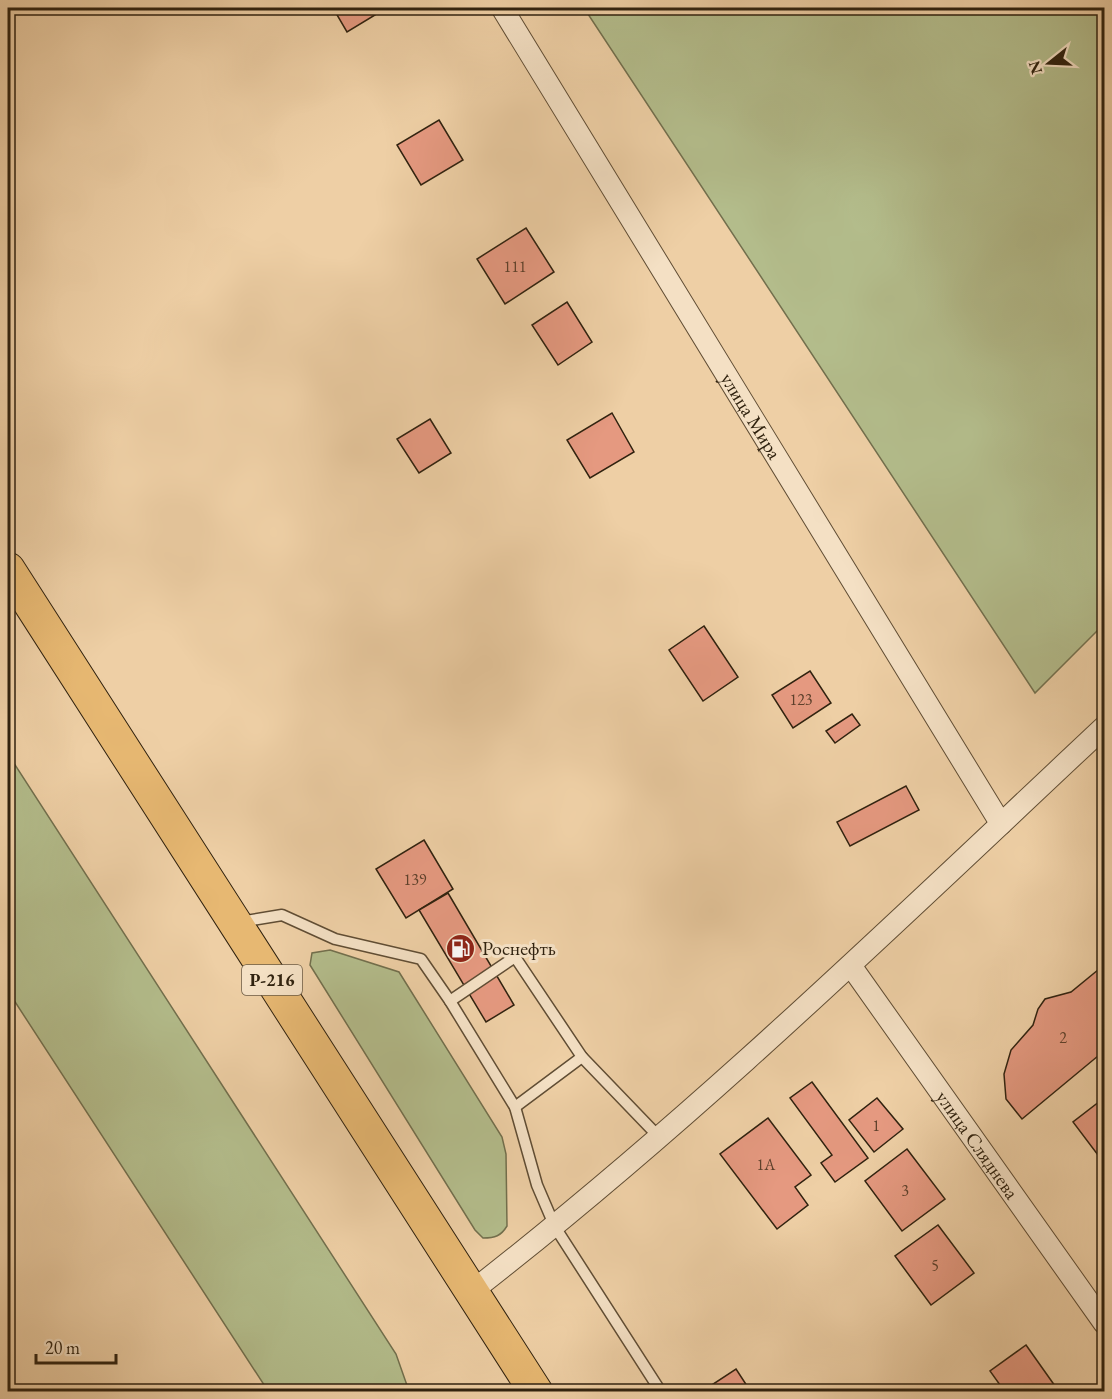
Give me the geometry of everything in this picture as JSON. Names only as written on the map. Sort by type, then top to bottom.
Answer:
[{"type":"highway","name":"Р-216","points":[[8,569],[532,1390]]},
{"type":"street","name":"улица Мира","points":[[502,8],[1001,824]]},
{"type":"street","points":[[471,1292],[555,1227],[850,966],[1104,726]]},
{"type":"street","name":"улица Сляднева","points":[[850,966],[1104,1323]]},
{"type":"lane","points":[[235,922],[282,915],[335,939],[421,959],[450,1000],[515,1107],[537,1185],[555,1227],[661,1392]]},
{"type":"lane","points":[[450,1000],[515,957],[582,1057],[658,1136]]},
{"type":"lane","points":[[515,1107],[582,1057]]},
{"type":"green space","points":[[584,8],[1104,8],[1104,624],[1035,693]]},
{"type":"green space","points":[[8,754],[396,1354],[409,1391],[268,1391],[8,991]]},
{"type":"green space","points":[[330,950],[399,972],[502,1137],[506,1154],[507,1226],[500,1234],[483,1238],[475,1230],[310,965],[312,953]]},
{"type":"building","points":[[333,8],[370,8],[375,15],[347,32]]},
{"type":"building","points":[[439,120],[463,160],[421,185],[397,145]]},
{"type":"building","points":[[526,228],[554,272],[505,304],[477,259]]},
{"type":"building","points":[[567,302],[592,342],[558,365],[532,325]]},
{"type":"building","points":[[612,413],[634,452],[590,478],[567,440]]},
{"type":"building","points":[[430,419],[451,453],[419,473],[397,439]]},
{"type":"building","points":[[704,626],[738,677],[703,701],[669,650]]},
{"type":"building","points":[[810,671],[831,703],[793,728],[772,695]]},
{"type":"building","points":[[852,714],[860,725],[835,743],[826,731]]},
{"type":"building","points":[[906,786],[919,810],[850,846],[837,822]]},
{"type":"building","points":[[424,840],[453,889],[406,918],[376,869]]},
{"type":"building","points":[[448,893],[514,1005],[486,1022],[419,910]]},
{"type":"building","points":[[1104,965],[1104,1051],[1022,1119],[1006,1099],[1004,1074],[1011,1050],[1033,1025],[1038,1009],[1045,999],[1071,992]]},
{"type":"building","points":[[812,1082],[868,1158],[835,1182],[821,1163],[832,1155],[790,1098]]},
{"type":"building","points":[[877,1098],[903,1129],[874,1152],[849,1120]]},
{"type":"building","points":[[1104,1098],[1104,1163],[1073,1122]]},
{"type":"building","points":[[768,1118],[811,1175],[795,1187],[808,1205],[777,1229],[720,1154]]},
{"type":"building","points":[[907,1149],[945,1199],[902,1231],[865,1181]]},
{"type":"building","points":[[938,1225],[974,1273],[931,1305],[895,1256]]},
{"type":"building","points":[[1026,1345],[1055,1386],[1048,1392],[1005,1392],[990,1371]]},
{"type":"building","points":[[736,1369],[751,1392],[701,1392]]},
{"type":"place","name":"Роснефть","points":[[461,948]]}]
